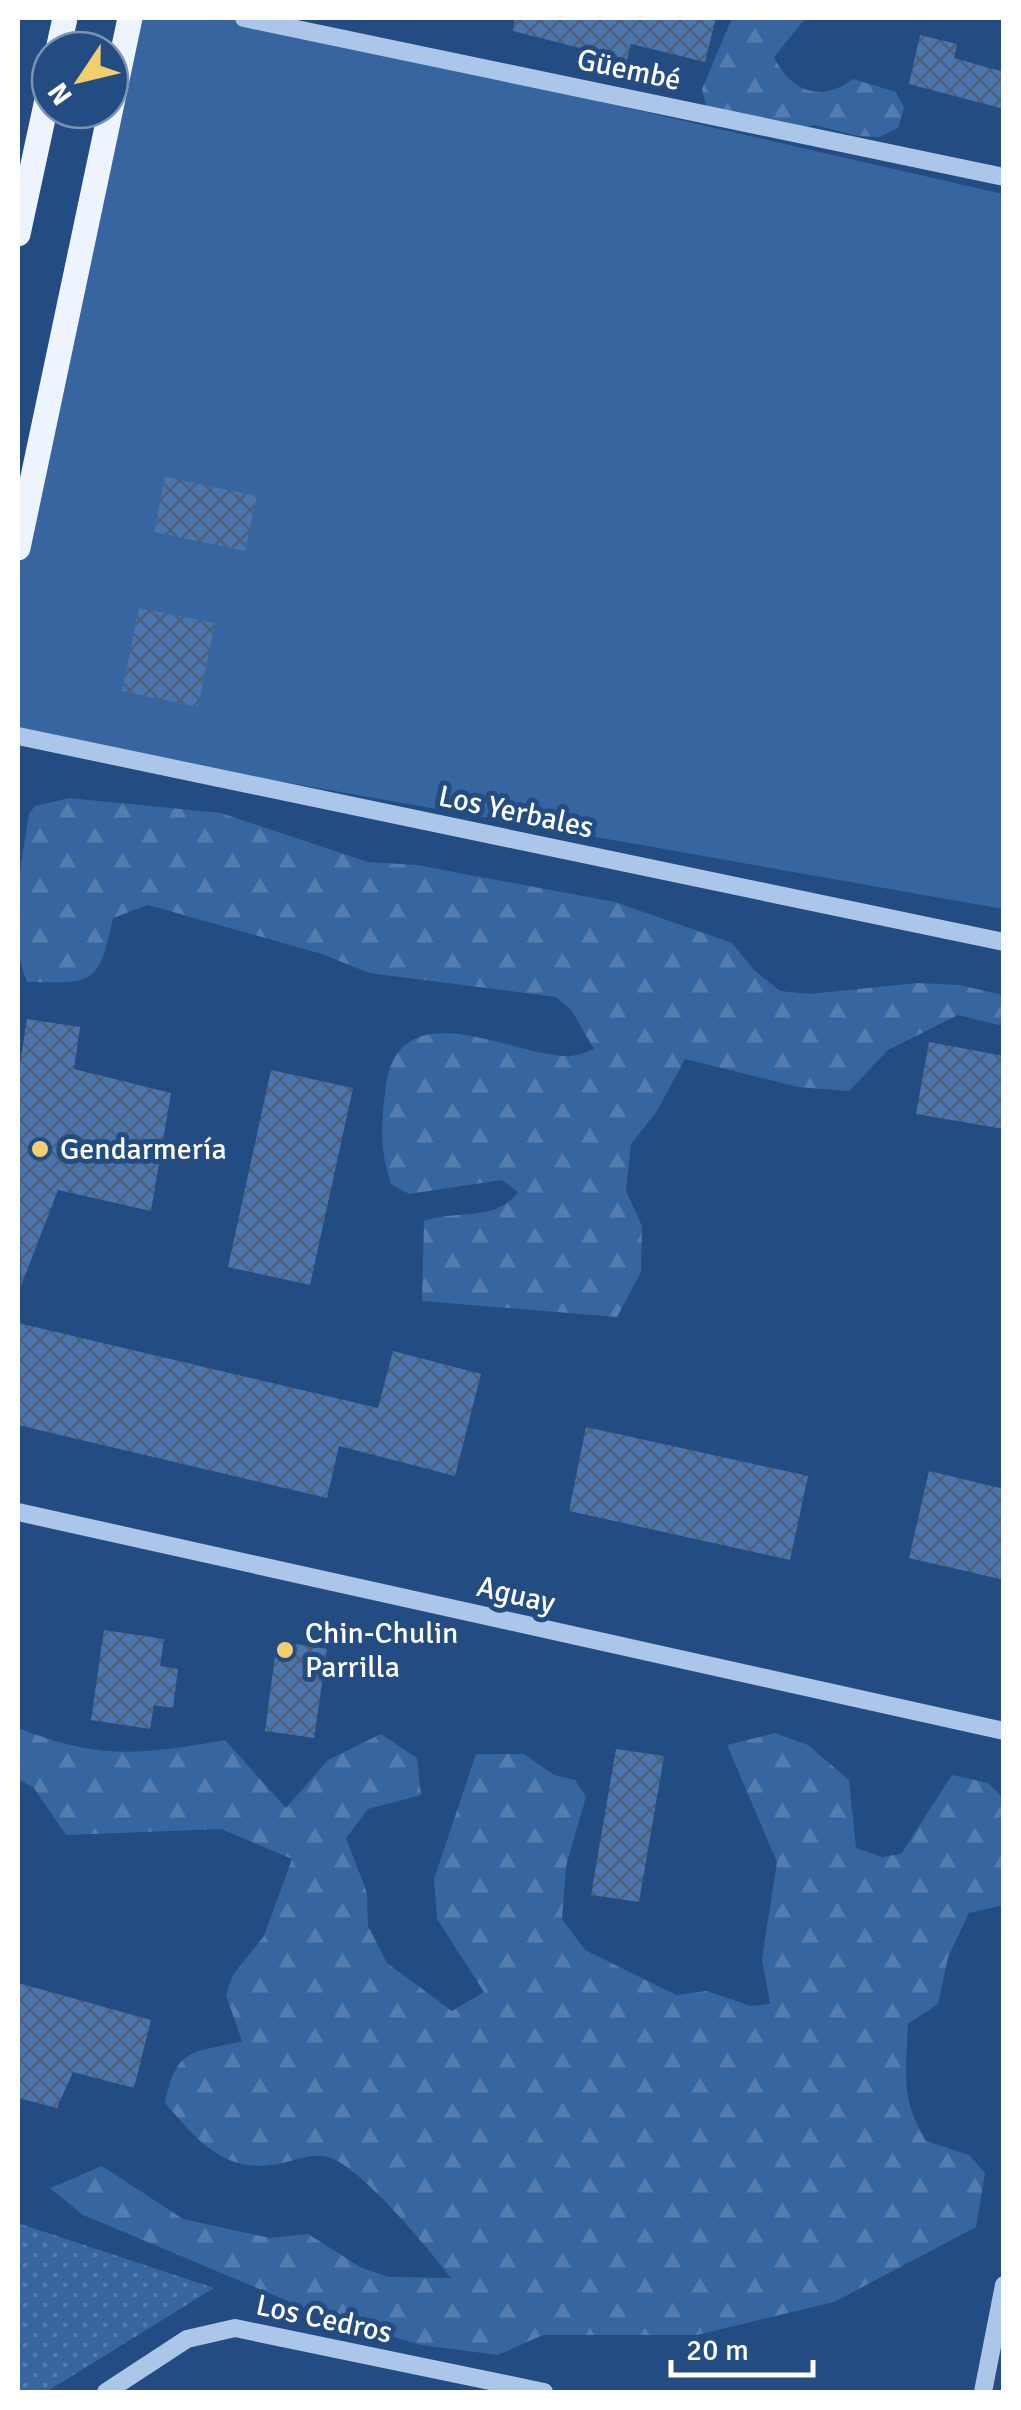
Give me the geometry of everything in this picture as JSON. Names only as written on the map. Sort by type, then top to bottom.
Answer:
[{"type":"main road","points":[[18,548],[130,18]]},
{"type":"main road","points":[[18,234],[40,130]]},
{"type":"street","name":"Güembé","points":[[244,18],[1004,176]]},
{"type":"street","name":"Los Yerbales","points":[[18,736],[1004,942]]},
{"type":"street","name":"Aguay","points":[[18,1512],[1004,1731]]},
{"type":"street","points":[[983,2392],[1004,2285]]},
{"type":"street","name":"Los Cedros","points":[[106,2392],[188,2339],[235,2328],[544,2392]]},
{"type":"green space","points":[[130,18],[235,18],[1003,194],[1003,909],[18,735],[18,548],[106,130],[130,130]]},
{"type":"green space","points":[[732,18],[806,18],[774,57],[789,79],[818,92],[830,91],[853,79],[896,92],[904,108],[898,128],[879,137],[858,136],[815,125],[794,129],[707,109],[702,89]]},
{"type":"green space","points":[[69,798],[221,813],[368,862],[417,865],[615,902],[732,943],[754,970],[780,991],[810,994],[917,983],[959,985],[1003,995],[1003,1026],[958,1015],[888,1050],[849,1091],[798,1087],[685,1059],[657,1111],[631,1144],[626,1191],[642,1226],[641,1272],[617,1317],[422,1301],[424,1221],[487,1212],[509,1202],[518,1192],[502,1180],[409,1194],[391,1184],[382,1128],[393,1061],[409,1042],[430,1034],[456,1034],[564,1056],[594,1049],[572,1011],[556,997],[369,973],[322,954],[148,905],[113,918],[103,957],[90,976],[67,982],[27,982],[16,920],[29,814],[35,806]]},
{"type":"green space","points":[[18,1728],[73,1745],[120,1752],[225,1740],[286,1808],[328,1760],[381,1734],[417,1758],[421,1795],[368,1809],[346,1838],[367,1893],[368,1926],[387,1963],[452,2011],[484,1992],[437,1919],[434,1879],[476,1754],[524,1754],[554,1775],[575,1780],[586,1797],[566,1866],[562,1919],[585,1950],[676,1995],[707,1991],[751,2006],[770,2004],[762,1959],[777,1862],[727,1745],[775,1733],[808,1745],[849,1780],[856,1848],[882,1857],[901,1854],[952,1775],[988,1783],[1003,1798],[1003,1905],[969,1913],[948,1957],[938,2004],[908,2024],[906,2057],[908,2098],[926,2141],[969,2155],[985,2173],[976,2227],[834,2302],[697,2335],[543,2335],[498,2355],[421,2345],[331,2319],[83,2215],[50,2188],[102,2166],[183,2219],[270,2238],[308,2234],[362,2268],[389,2277],[451,2278],[395,2212],[344,2165],[316,2156],[272,2165],[238,2163],[210,2149],[165,2103],[181,2062],[198,2051],[242,2041],[226,1995],[233,1975],[264,1936],[292,1859],[221,1829],[66,1835],[34,1788],[18,1779]]},
{"type":"green space","points":[[18,2223],[214,2288],[46,2392],[18,2392]]},
{"type":"building","points":[[515,18],[716,18],[705,62],[631,44],[627,60],[513,31]]},
{"type":"building","points":[[920,35],[957,44],[954,58],[1004,72],[1004,109],[909,84]]},
{"type":"building","points":[[165,477],[257,496],[245,551],[154,532]]},
{"type":"building","points":[[139,608],[215,623],[198,707],[122,691]]},
{"type":"building","points":[[27,1019],[80,1027],[74,1069],[171,1093],[151,1211],[58,1190],[21,1286],[18,1077]]},
{"type":"building","points":[[929,1042],[1004,1056],[1004,1129],[916,1114]]},
{"type":"building","points":[[271,1070],[353,1088],[310,1285],[228,1267]]},
{"type":"building","points":[[18,1323],[378,1408],[393,1351],[481,1374],[455,1476],[339,1446],[327,1498],[18,1425]]},
{"type":"building","points":[[586,1427],[808,1476],[790,1560],[569,1511]]},
{"type":"building","points":[[929,1471],[1004,1489],[1004,1580],[909,1558]]},
{"type":"building","points":[[104,1630],[164,1639],[160,1666],[178,1669],[173,1708],[154,1705],[150,1729],[91,1720]]},
{"type":"building","points":[[277,1641],[327,1649],[314,1738],[265,1731]]},
{"type":"building","points":[[616,1749],[664,1756],[639,1902],[591,1895]]},
{"type":"building","points":[[18,1983],[151,2020],[134,2088],[73,2072],[57,2108],[18,2098]]},
{"type":"place","name":"Gendarmería","points":[[40,1149]]},
{"type":"place","name":"Chin-Chulin Parrilla","points":[[285,1650]]}]
